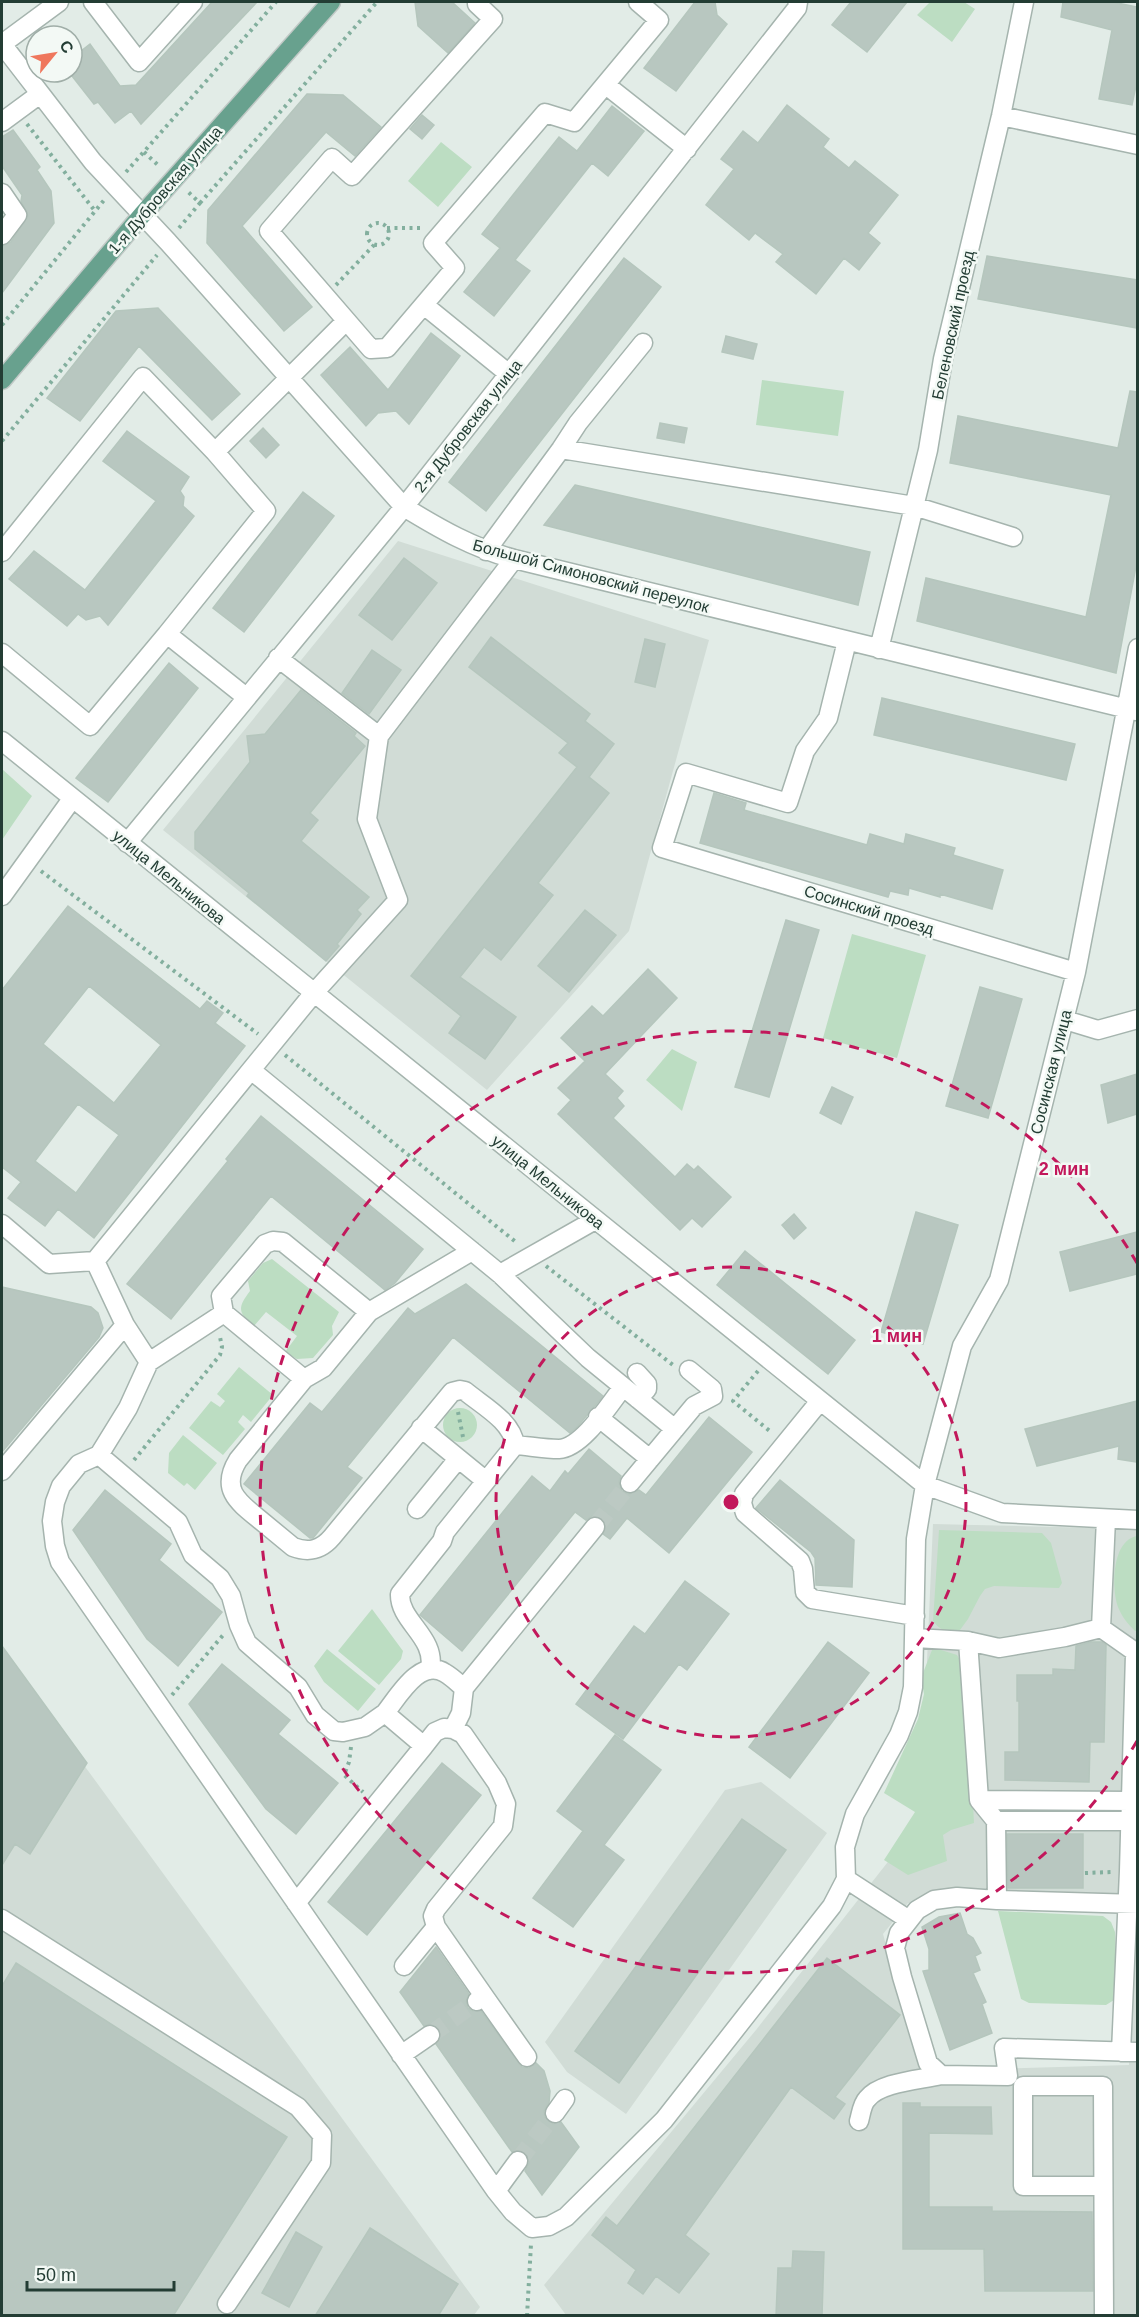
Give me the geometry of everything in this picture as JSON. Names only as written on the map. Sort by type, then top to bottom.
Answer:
[{"type":"main road","name":"1-я Дубровская улица","points":[[2,380],[142,215],[330,2]]},
{"type":"street","points":[[2,44],[59,2]]},
{"type":"street","points":[[93,2],[139,62],[193,2]]},
{"type":"street","points":[[480,2],[477,4],[493,19],[352,176],[332,158],[269,231],[371,349],[387,348],[455,268],[433,243],[545,113],[574,122],[659,20],[638,2]]},
{"type":"street","name":"Беленовский проезд","points":[[879,649],[928,450],[942,359],[1001,116],[1024,2]]},
{"type":"street","name":"2-я Дубровская улица","points":[[127,843],[404,507],[687,149],[795,4]]},
{"type":"street","name":"Большой Симоновский переулок","points":[[2,44],[93,162],[168,242],[404,507],[454,537],[486,551],[514,559],[1132,710]]},
{"type":"street","points":[[606,85],[687,149]]},
{"type":"street","points":[[9,116],[40,94]]},
{"type":"street","points":[[1001,116],[1137,145]]},
{"type":"street","points":[[2,193],[17,215],[2,235]]},
{"type":"street","points":[[424,305],[509,374]]},
{"type":"street","points":[[215,452],[346,321]]},
{"type":"street","points":[[486,551],[578,423],[643,343]]},
{"type":"street","points":[[2,552],[143,377],[215,452],[266,510],[90,726],[2,653]]},
{"type":"street","points":[[561,449],[914,506],[1013,537]]},
{"type":"street","points":[[2,1224],[49,1264],[95,1261],[314,994],[398,900],[367,819],[379,736],[514,559]]},
{"type":"street","points":[[167,634],[246,697]]},
{"type":"street","name":"Сосинский проезд","points":[[847,641],[828,718],[806,751],[788,803],[686,773],[662,848],[1076,972]]},
{"type":"street","name":"Сосинская улица","points":[[846,1879],[844,1847],[855,1814],[899,1735],[908,1712],[913,1688],[916,1539],[925,1485],[962,1346],[999,1280],[1065,1020],[1132,710],[1137,648]]},
{"type":"street","points":[[278,658],[379,736]]},
{"type":"street","name":"улица Мельникова","points":[[2,741],[925,1485],[1002,1513],[1137,1520]]},
{"type":"street","points":[[3,890],[28,861],[72,799]]},
{"type":"street","points":[[1065,1020],[1098,1030],[1137,1019]]},
{"type":"street","points":[[251,1070],[501,1274],[588,1358],[675,1429]]},
{"type":"street","points":[[501,1274],[595,1220]]},
{"type":"street","points":[[220,1316],[222,1296],[262,1247],[273,1241],[283,1242],[369,1312]]},
{"type":"street","points":[[430,1670],[430,1652],[401,1605],[400,1594],[442,1541],[445,1532],[515,1445],[513,1433],[508,1426],[465,1391],[454,1391],[327,1544],[309,1550],[293,1547],[237,1502],[230,1480],[233,1467],[238,1460],[304,1379],[323,1368],[369,1312],[472,1251]]},
{"type":"street","points":[[95,1261],[125,1325],[149,1362]]},
{"type":"street","points":[[220,1316],[149,1362],[128,1408],[99,1455],[79,1464],[61,1486],[54,1511],[53,1534],[60,1562],[401,2055],[513,2212],[532,2228],[549,2226],[566,2217],[664,2120],[832,1906],[846,1879],[909,1920]]},
{"type":"street","points":[[220,1316],[304,1379]]},
{"type":"street","points":[[2,1471],[125,1325]]},
{"type":"street","points":[[630,1483],[694,1406],[714,1394],[712,1389],[689,1370]]},
{"type":"street","points":[[637,1373],[647,1384],[647,1389],[638,1400]]},
{"type":"street","points":[[515,1445],[565,1448],[582,1437],[623,1387]]},
{"type":"street","points":[[820,1401],[744,1494],[742,1503],[746,1513],[800,1561],[805,1592],[812,1599],[915,1616]]},
{"type":"street","points":[[598,1417],[650,1460]]},
{"type":"street","points":[[422,1428],[486,1481]]},
{"type":"street","points":[[99,1455],[178,1522],[194,1555],[226,1587],[235,1605],[247,1643],[298,1687],[315,1715],[334,1731],[351,1732],[365,1727],[385,1713],[417,1675],[430,1670],[445,1673],[464,1688]]},
{"type":"street","points":[[417,1509],[463,1463]]},
{"type":"street","points":[[1101,1628],[1106,1519]]},
{"type":"street","points":[[453,1729],[461,1713],[464,1688],[595,1527]]},
{"type":"street","points":[[915,1638],[968,1641],[999,1648],[1065,1637],[1101,1628]]},
{"type":"street","points":[[860,2121],[865,2101],[875,2091],[889,2084],[900,2084],[941,2075],[1008,2076],[1004,2048],[1129,2052],[1132,1904],[1129,1871],[1136,1654],[1101,1628]]},
{"type":"street","points":[[968,1641],[979,1800],[996,1821],[997,1900]]},
{"type":"street","points":[[385,1713],[402,1733],[424,1746]]},
{"type":"street","points":[[296,1903],[424,1746],[440,1730],[453,1729],[468,1739],[504,1794],[506,1813],[503,1826],[435,1909],[433,1916],[436,1927],[480,1999],[527,2057]]},
{"type":"street","points":[[979,1800],[1131,1801]]},
{"type":"street","points":[[996,1821],[1131,1821]]},
{"type":"street","points":[[941,2075],[928,2063],[895,1948],[899,1933],[917,1910],[934,1900],[957,1897],[1132,1904]]},
{"type":"street","points":[[2,1919],[298,2107],[322,2135],[321,2163],[227,2304]]},
{"type":"street","points":[[404,1966],[436,1927]]},
{"type":"street","points":[[401,2055],[430,2035]]},
{"type":"street","points":[[1103,2186],[1023,2186],[1023,2086],[1103,2086],[1104,2316]]},
{"type":"street","points":[[496,2191],[518,2161]]},
{"type":"path","points":[[2,325],[115,186],[276,2]]},
{"type":"path","points":[[2,441],[200,203],[377,2]]},
{"type":"path","points":[[9,116],[95,211]]},
{"type":"path","points":[[144,152],[200,203]]},
{"type":"path","points":[[375,244],[368,239],[368,228],[378,223],[387,228],[446,228]]},
{"type":"path","points":[[325,297],[375,244],[383,243],[387,239],[387,228]]},
{"type":"path","points":[[28,861],[272,1045],[674,1367],[689,1370]]},
{"type":"path","points":[[122,1475],[220,1355],[222,1344],[220,1316]]},
{"type":"path","points":[[768,1359],[733,1401],[784,1444]]},
{"type":"path","points":[[454,1391],[463,1463]]},
{"type":"path","points":[[161,1708],[238,1617]]},
{"type":"path","points":[[351,1732],[351,1757],[344,1775],[378,1803]]},
{"type":"path","points":[[1085,1873],[1129,1871]]},
{"type":"path","points":[[527,2316],[532,2228]]},
{"type":"shaded area","points":[[398,541],[709,640],[629,931],[487,1090],[163,830]]},
{"type":"shaded area","points":[[933,1524],[1137,1529],[1137,2315],[566,2315],[544,2285],[756,2030],[920,1821]],"holes":[[[908,1903],[1133,1913],[1129,2065],[921,2071],[883,1934]]]},
{"type":"shaded area","points":[[2,1653],[480,2307],[474,2315],[2,2315]]},
{"type":"shaded area","points":[[761,1782],[827,1833],[626,2114],[567,2072],[545,2042],[725,1790]]},
{"type":"green space","points":[[930,2],[964,2],[975,9],[952,42],[917,15]]},
{"type":"green space","points":[[441,142],[472,167],[438,207],[408,181]]},
{"type":"green space","points":[[762,380],[844,391],[838,436],[756,425]]},
{"type":"green space","points":[[2,769],[32,796],[2,840]]},
{"type":"green space","points":[[852,934],[926,955],[897,1058],[823,1038]]},
{"type":"green space","points":[[672,1049],[697,1062],[682,1111],[646,1080]]},
{"type":"green space","points":[[272,1259],[339,1312],[332,1326],[333,1335],[313,1358],[297,1359],[285,1352],[297,1336],[266,1312],[254,1326],[242,1314],[241,1306],[250,1291],[248,1281],[263,1263]]},
{"type":"green space","points":[[239,1367],[273,1395],[251,1422],[243,1415],[238,1422],[245,1429],[223,1455],[189,1428],[211,1401],[220,1407],[225,1401],[217,1394]]},
{"type":"green space","points":[[460,1408],[472,1413],[477,1425],[472,1437],[460,1442],[448,1437],[443,1425],[448,1413]]},
{"type":"green space","points":[[183,1435],[217,1463],[195,1490],[187,1483],[184,1486],[168,1473],[169,1453]]},
{"type":"green space","points":[[939,1530],[1042,1533],[1051,1543],[1062,1583],[1059,1588],[994,1586],[985,1589],[960,1630],[945,1630],[933,1621]]},
{"type":"green space","points":[[1137,1536],[1138,1631],[1135,1631],[1125,1620],[1118,1607],[1114,1577],[1122,1546],[1129,1539]]},
{"type":"green space","points":[[372,1609],[403,1651],[401,1659],[379,1685],[338,1651]]},
{"type":"green space","points":[[327,1649],[376,1689],[358,1711],[324,1682],[314,1666]]},
{"type":"green space","points":[[932,1650],[957,1655],[966,1671],[974,1823],[943,1835],[947,1861],[908,1875],[884,1860],[915,1812],[884,1793],[918,1719],[924,1694],[921,1678]]},
{"type":"green space","points":[[998,1911],[1103,1916],[1111,1922],[1115,1932],[1117,1993],[1114,2000],[1106,2005],[1029,2003],[1021,1999]]},
{"type":"building","points":[[212,2],[257,2],[141,124],[131,111],[115,123],[98,102],[94,104],[78,84],[84,84],[84,49],[90,44],[120,86],[136,85]]},
{"type":"building","points":[[415,2],[452,2],[475,23],[448,53],[418,26]]},
{"type":"building","points":[[695,2],[715,2],[717,15],[727,24],[676,91],[644,68]]},
{"type":"building","points":[[851,2],[907,2],[867,52],[832,25]]},
{"type":"building","points":[[1063,2],[1113,2],[1137,7],[1137,81],[1132,105],[1099,99],[1112,30],[1061,17]]},
{"type":"building","points":[[307,94],[343,95],[381,127],[355,156],[326,132],[242,226],[312,307],[284,331],[207,243],[208,210]]},
{"type":"building","points":[[787,105],[829,139],[823,147],[849,168],[855,161],[898,195],[868,233],[880,243],[859,270],[844,258],[816,294],[776,262],[783,254],[755,233],[749,240],[706,205],[734,169],[721,159],[743,131],[758,143]]},
{"type":"building","points":[[612,106],[644,131],[608,176],[592,163],[515,260],[530,271],[494,316],[464,292],[500,248],[482,234],[559,137],[577,151]]},
{"type":"building","points":[[422,115],[434,125],[422,139],[410,129]]},
{"type":"building","points":[[13,130],[40,167],[37,170],[51,191],[54,223],[2,293],[2,246],[11,242],[28,216],[21,201],[22,195],[2,166],[2,137]]},
{"type":"building","points":[[987,256],[1137,280],[1137,328],[978,299]]},
{"type":"building","points":[[624,258],[661,287],[486,511],[449,482]]},
{"type":"building","points":[[158,308],[240,394],[212,420],[139,346],[80,421],[47,398],[116,311]]},
{"type":"building","points":[[431,333],[460,356],[409,424],[396,411],[378,413],[366,426],[321,375],[350,347],[388,390]]},
{"type":"building","points":[[726,336],[757,344],[753,359],[722,352]]},
{"type":"building","points":[[1130,391],[1137,392],[1137,561],[1116,673],[917,621],[926,578],[1086,617],[1111,495],[950,463],[958,416],[1118,448]]},
{"type":"building","points":[[660,423],[687,428],[684,443],[657,438]]},
{"type":"building","points":[[263,428],[279,445],[266,458],[250,441]]},
{"type":"building","points":[[127,431],[189,477],[180,491],[184,497],[183,506],[194,516],[108,625],[100,616],[86,620],[78,614],[67,626],[9,579],[34,551],[85,590],[156,501],[103,461]]},
{"type":"building","points":[[575,485],[870,552],[858,605],[544,525]]},
{"type":"building","points":[[303,492],[334,516],[244,632],[213,608]]},
{"type":"building","points":[[404,558],[437,583],[392,640],[359,615]]},
{"type":"building","points":[[491,637],[590,714],[585,721],[614,744],[589,777],[609,793],[538,883],[553,895],[501,960],[484,947],[460,977],[516,1017],[485,1059],[449,1033],[461,1016],[411,976],[577,767],[559,753],[568,743],[469,667]]},
{"type":"building","points":[[645,639],[665,644],[655,687],[635,682]]},
{"type":"building","points":[[372,650],[401,670],[369,714],[342,693]]},
{"type":"building","points":[[169,663],[198,688],[108,802],[76,778]]},
{"type":"building","points":[[301,690],[356,733],[354,736],[365,746],[310,813],[318,820],[301,841],[369,897],[357,910],[361,914],[326,961],[247,896],[249,893],[195,849],[195,832],[250,762],[247,736],[265,734]]},
{"type":"building","points":[[882,698],[1075,744],[1066,780],[874,735]]},
{"type":"building","points":[[714,793],[746,803],[744,810],[867,845],[870,834],[904,844],[906,834],[955,848],[953,855],[1003,870],[992,909],[909,888],[908,895],[890,891],[888,897],[700,843]]},
{"type":"building","points":[[68,906],[200,1009],[207,1001],[223,1013],[215,1023],[245,1046],[94,1238],[58,1209],[45,1226],[8,1198],[21,1182],[2,1167],[2,990]],"holes":[[[89,986],[161,1045],[114,1103],[43,1044]],[[78,1104],[119,1135],[76,1193],[35,1161]]]},
{"type":"building","points":[[585,910],[616,935],[569,992],[538,966]]},
{"type":"building","points":[[786,920],[819,930],[769,1097],[735,1087]]},
{"type":"building","points":[[648,969],[677,998],[605,1074],[623,1091],[617,1098],[624,1106],[613,1118],[675,1177],[687,1164],[694,1170],[698,1166],[731,1197],[702,1227],[692,1218],[680,1230],[558,1114],[571,1100],[558,1088],[585,1061],[561,1038],[592,1006],[603,1016]]},
{"type":"building","points":[[980,987],[1022,999],[988,1118],[946,1106]]},
{"type":"building","points":[[1137,1074],[1137,1114],[1108,1123],[1101,1085]]},
{"type":"building","points":[[832,1087],[853,1097],[841,1124],[820,1113]]},
{"type":"building","points":[[261,1116],[423,1249],[395,1283],[385,1290],[271,1196],[171,1319],[127,1284],[228,1161],[226,1159]]},
{"type":"building","points":[[916,1212],[958,1225],[923,1344],[881,1332]]},
{"type":"building","points":[[794,1214],[806,1228],[794,1239],[782,1225]]},
{"type":"building","points":[[1137,1232],[1137,1274],[1070,1291],[1060,1252]]},
{"type":"building","points":[[745,1251],[855,1340],[828,1374],[717,1285]]},
{"type":"building","points":[[466,1284],[603,1396],[578,1426],[570,1433],[453,1337],[347,1467],[362,1478],[313,1538],[310,1538],[244,1484],[310,1403],[322,1412],[408,1308],[415,1314]]},
{"type":"building","points":[[2,1287],[91,1307],[98,1313],[103,1328],[99,1337],[2,1452]]},
{"type":"building","points":[[1137,1401],[1137,1462],[1118,1459],[1119,1446],[1037,1466],[1025,1429]]},
{"type":"building","points":[[709,1417],[752,1452],[669,1553],[627,1518],[610,1539],[603,1534],[606,1524],[602,1518],[592,1516],[586,1520],[575,1512],[462,1651],[420,1615],[532,1476],[550,1491],[565,1471],[568,1474],[589,1449],[621,1476],[619,1482],[622,1491],[629,1494],[639,1490],[646,1495]]},
{"type":"building","points":[[780,1480],[854,1540],[852,1587],[816,1585],[815,1558],[811,1552],[756,1508]]},
{"type":"building","points":[[105,1490],[171,1544],[159,1560],[222,1612],[178,1666],[147,1639],[73,1530]]},
{"type":"building","points":[[685,1581],[729,1614],[687,1670],[679,1664],[623,1739],[576,1704],[634,1626],[645,1634]]},
{"type":"building","points":[[828,1642],[869,1673],[790,1778],[749,1747]]},
{"type":"building","points":[[1102,1642],[1106,1645],[1104,1742],[1090,1742],[1089,1782],[1005,1780],[1005,1752],[1019,1752],[1017,1675],[1053,1675],[1053,1669],[1075,1670],[1076,1646]]},
{"type":"building","points":[[2,1646],[87,1763],[30,1854],[15,1844],[2,1865]]},
{"type":"building","points":[[222,1664],[290,1720],[278,1734],[338,1783],[296,1834],[266,1809],[189,1704]]},
{"type":"building","points":[[615,1735],[661,1770],[604,1845],[624,1860],[573,1927],[533,1898],[583,1831],[557,1811]]},
{"type":"building","points":[[442,1763],[481,1795],[367,1935],[328,1902]]},
{"type":"building","points":[[742,1819],[786,1850],[619,2083],[575,2051]]},
{"type":"building","points":[[1007,1834],[1083,1834],[1083,1888],[1008,1888]]},
{"type":"building","points":[[960,1913],[967,1934],[973,1938],[981,1953],[975,1956],[980,1970],[973,1973],[986,2002],[982,2004],[992,2033],[950,2050],[923,1971],[929,1970],[929,1949],[922,1927],[939,1917]]},
{"type":"building","points":[[436,1947],[469,1994],[466,2001],[468,2008],[481,2011],[522,2067],[529,2068],[536,2063],[544,2071],[550,2091],[549,2103],[544,2111],[545,2117],[553,2124],[561,2122],[579,2147],[542,2195],[525,2171],[529,2163],[528,2156],[520,2150],[512,2152],[436,2044],[441,2035],[439,2028],[430,2024],[424,2026],[400,1992]]},
{"type":"building","points":[[827,1958],[900,2015],[835,2097],[845,2104],[834,2119],[791,2087],[685,2235],[709,2254],[679,2293],[656,2276],[643,2294],[628,2283],[636,2270],[592,2235],[606,2217],[617,2226]]},
{"type":"building","points":[[16,1963],[287,2137],[173,2316],[2,2316],[2,1986]]},
{"type":"building","points":[[903,2103],[920,2103],[920,2107],[991,2107],[992,2134],[929,2133],[929,2207],[992,2207],[992,2211],[1092,2212],[1093,2291],[985,2291],[984,2249],[903,2249]]},
{"type":"building","points":[[370,2228],[458,2284],[438,2316],[315,2316]]},
{"type":"building","points":[[296,2232],[322,2247],[289,2307],[262,2293]]},
{"type":"building","points":[[793,2251],[824,2252],[822,2316],[776,2316],[778,2268],[792,2268]]},
{"type":"tunnel","points":[[595,1527],[630,1483]]},
{"type":"tunnel","points":[[430,2035],[477,2001]]},
{"type":"tunnel","points":[[518,2161],[555,2113]]}]
